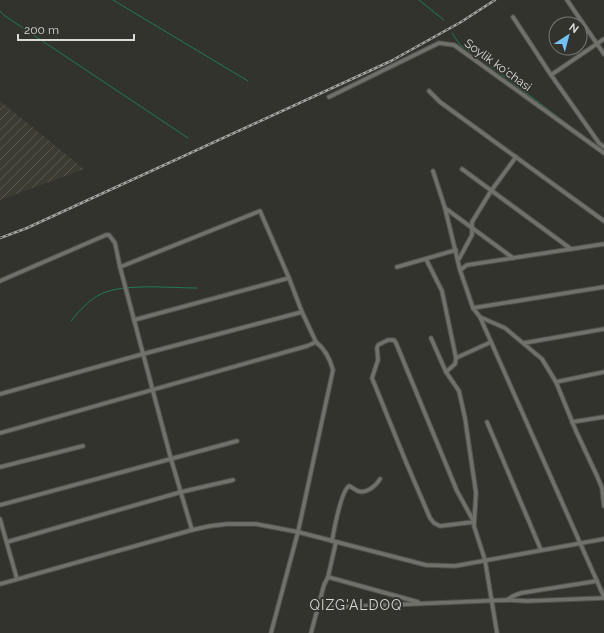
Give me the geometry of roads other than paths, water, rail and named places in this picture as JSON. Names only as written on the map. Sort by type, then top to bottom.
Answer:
[{"type":"street","points":[[567,0],[604,54]]},
{"type":"street","points":[[513,17],[551,75],[599,143],[604,147]]},
{"type":"street","points":[[551,75],[604,39]]},
{"type":"street","name":"Soylik ko'chasi","points":[[329,97],[439,42],[454,45],[604,153]]},
{"type":"street","points":[[429,91],[440,102],[604,221]]},
{"type":"street","points":[[596,147],[599,143]]},
{"type":"street","points":[[458,259],[472,235],[472,222],[491,191],[516,157]]},
{"type":"street","points":[[462,169],[572,249]]},
{"type":"street","points":[[318,608],[506,600],[527,601],[604,598],[492,342],[480,317],[473,308],[460,270],[445,208],[433,171]]},
{"type":"street","points":[[445,208],[472,226],[513,258]]},
{"type":"street","points":[[120,267],[260,211],[290,278],[302,312],[316,342],[322,346],[325,351],[333,370],[298,532],[271,633]]},
{"type":"street","points":[[0,281],[109,235],[115,243],[171,459],[192,530]]},
{"type":"street","points":[[460,270],[466,265],[604,244]]},
{"type":"street","points":[[397,267],[456,250]]},
{"type":"street","points":[[426,259],[442,291],[456,358],[455,364],[446,372]]},
{"type":"street","points":[[134,320],[290,278]]},
{"type":"street","points":[[473,308],[604,287]]},
{"type":"street","points":[[0,394],[302,312]]},
{"type":"street","points":[[480,317],[505,328],[542,359],[556,382],[572,422],[597,476],[602,488],[604,506]]},
{"type":"street","points":[[524,343],[604,329]]},
{"type":"street","points":[[431,338],[446,372],[459,391],[465,418],[476,493],[474,526],[485,560],[497,633]]},
{"type":"street","points":[[394,340],[457,491],[474,522],[440,526],[434,523],[430,518],[372,378],[378,360],[377,348],[378,345],[383,342],[394,340]]},
{"type":"street","points":[[0,433],[316,342]]},
{"type":"street","points":[[456,358],[492,342]]},
{"type":"street","points":[[556,382],[604,372]]},
{"type":"street","points":[[572,422],[604,416]]},
{"type":"street","points":[[487,422],[541,550]]},
{"type":"street","points":[[0,505],[237,441]]},
{"type":"street","points":[[0,467],[83,446]]},
{"type":"street","points":[[311,633],[324,584],[328,577],[340,504],[346,488],[347,486],[351,486],[358,491],[362,491],[372,488],[380,479]]},
{"type":"street","points":[[7,542],[181,492],[233,480]]},
{"type":"street","points":[[0,519],[17,579]]},
{"type":"street","points":[[0,584],[192,530],[227,524],[256,524],[298,532],[426,565],[455,566],[604,539]]},
{"type":"street","points":[[328,577],[421,603]]},
{"type":"street","points":[[506,600],[521,593],[597,581]]},
{"type":"waterway","points":[[113,0],[248,81]]},
{"type":"waterway","points":[[419,0],[444,20]]},
{"type":"waterway","points":[[0,11],[5,16],[188,138]]},
{"type":"waterway","points":[[452,33],[460,45],[477,56],[586,138]]},
{"type":"waterway","points":[[71,321],[89,302],[101,294],[110,291],[134,287],[197,288]]},
{"type":"railway","points":[[0,238],[27,228],[391,61],[461,22],[495,0]]},
{"type":"district","name":"QIZG'ALDOQ","points":[[356,605]]}]
